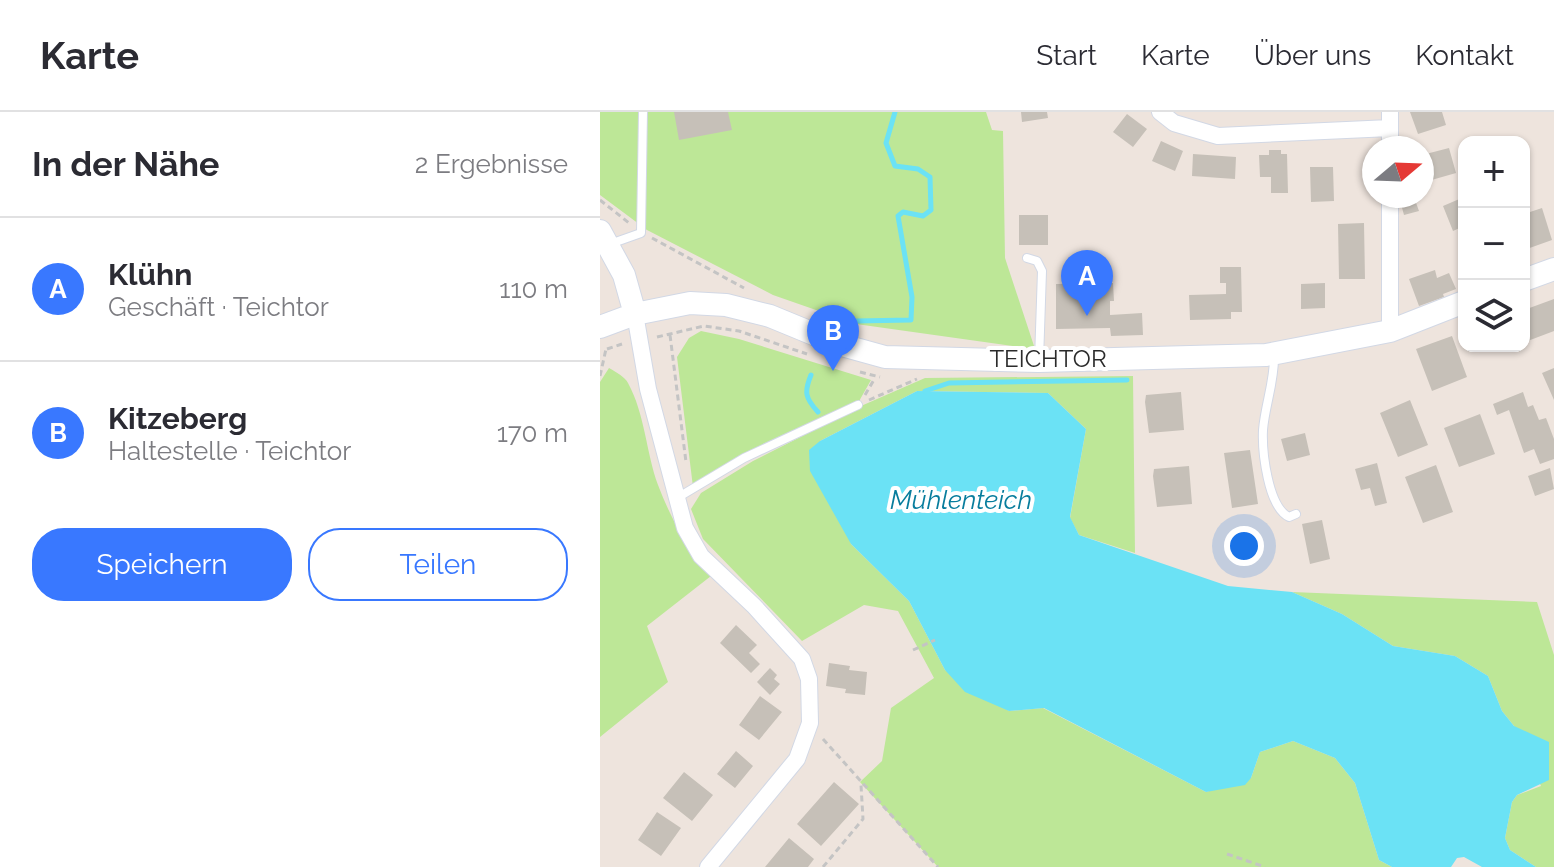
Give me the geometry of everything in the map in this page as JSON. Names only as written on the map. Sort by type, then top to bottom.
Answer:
[{"type":"street","points":[[1160,112],[1174,123],[1218,136],[1390,120]]},
{"type":"street","points":[[1390,208],[1390,331]]},
{"type":"street","points":[[605,238],[624,275],[635,314],[648,389],[683,495],[685,528],[701,556],[754,606],[802,659],[811,697],[810,723],[797,759],[708,867]]},
{"type":"street","points":[[1530,278],[1554,269]]},
{"type":"street","name":"TEICHTOR","points":[[600,327],[635,314],[690,303],[726,305],[770,316],[838,344],[885,357],[1039,361],[1274,354],[1390,331],[1458,304]]},
{"type":"lane","points":[[605,238],[641,233],[643,112]]},
{"type":"lane","points":[[1027,258],[1037,261],[1042,271],[1039,361]]},
{"type":"lane","points":[[1274,354],[1263,429],[1268,478],[1271,496],[1278,508],[1289,517],[1296,514]]},
{"type":"lane","points":[[683,495],[744,458],[858,405]]},
{"type":"path","points":[[600,200],[641,233],[754,293],[770,316]]},
{"type":"path","points":[[670,335],[683,495]]},
{"type":"path","points":[[600,376],[607,349]]},
{"type":"path","points":[[858,405],[885,357]]},
{"type":"path","points":[[858,405],[924,376]]},
{"type":"path","points":[[913,650],[935,640]]},
{"type":"path","points":[[810,723],[938,867]]},
{"type":"path","points":[[823,867],[863,819],[860,782]]},
{"type":"path","points":[[1227,854],[1265,867]]},
{"type":"green space","points":[[600,112],[986,112],[992,130],[1003,131],[1005,258],[1035,349],[856,324],[773,295],[647,230],[600,195]]},
{"type":"green space","points":[[701,331],[739,339],[871,380],[858,403],[745,453],[693,487],[677,357],[689,338]]},
{"type":"green space","points":[[609,368],[623,377],[634,395],[663,498],[687,544],[711,576],[647,626],[668,682],[600,737],[600,382]]},
{"type":"green space","points":[[1133,376],[1135,553],[1079,535],[1070,518],[1086,429],[1048,393],[917,391],[820,441],[851,544],[909,601],[945,670],[1009,711],[1043,708],[1206,792],[1251,778],[1260,752],[1293,741],[1335,758],[1355,783],[1379,860],[1392,867],[938,867],[860,782],[882,761],[891,708],[934,678],[898,611],[864,605],[802,641],[703,539],[691,509],[701,493],[753,461],[861,406],[925,378]]},
{"type":"green space","points":[[1292,592],[1537,602],[1554,655],[1554,867],[1536,867],[1510,850],[1505,838],[1512,802],[1517,795],[1541,786],[1514,726],[1502,711],[1488,676],[1455,656],[1393,646],[1342,614]]},
{"type":"water","name":"Mühlenteich","points":[[917,391],[1048,393],[1086,429],[1070,517],[1079,535],[1228,586],[1292,592],[1342,614],[1393,646],[1455,656],[1488,676],[1502,711],[1514,726],[1549,742],[1549,780],[1517,795],[1512,802],[1505,838],[1510,850],[1536,867],[1482,867],[1464,857],[1457,858],[1451,867],[1392,867],[1379,860],[1355,783],[1335,758],[1293,741],[1260,752],[1251,778],[1245,785],[1206,792],[1044,708],[1009,711],[965,692],[945,670],[909,601],[851,544],[810,471],[809,450],[820,441]]},
{"type":"building","points":[[674,112],[728,112],[732,130],[679,140]]},
{"type":"building","points":[[1021,112],[1047,112],[1048,118],[1022,122]]},
{"type":"building","points":[[1410,112],[1442,112],[1446,125],[1418,134]]},
{"type":"building","points":[[1127,114],[1147,129],[1133,147],[1113,132]]},
{"type":"building","points":[[1161,141],[1183,151],[1175,171],[1152,161]]},
{"type":"building","points":[[1449,148],[1456,173],[1434,179],[1434,152]]},
{"type":"building","points":[[1269,150],[1281,150],[1281,154],[1287,154],[1288,193],[1271,193],[1271,177],[1260,177],[1259,155],[1269,155]]},
{"type":"building","points":[[1193,154],[1236,157],[1235,179],[1192,176]]},
{"type":"building","points":[[1310,167],[1333,167],[1334,201],[1311,202]]},
{"type":"building","points":[[1458,200],[1458,229],[1453,231],[1443,206]]},
{"type":"building","points":[[1402,208],[1418,208],[1419,211],[1404,215]]},
{"type":"building","points":[[1542,208],[1552,240],[1530,248],[1530,212]]},
{"type":"building","points":[[1019,215],[1048,215],[1048,245],[1019,245]]},
{"type":"building","points":[[1364,223],[1365,279],[1339,279],[1338,224]]},
{"type":"building","points":[[1220,267],[1241,267],[1242,312],[1231,312],[1231,319],[1190,320],[1189,295],[1226,294],[1226,283],[1220,283]]},
{"type":"building","points":[[1435,270],[1437,278],[1449,273],[1456,289],[1419,306],[1409,279]]},
{"type":"building","points":[[1113,283],[1114,301],[1110,301],[1110,315],[1142,313],[1143,335],[1111,336],[1110,328],[1056,329],[1056,284]]},
{"type":"building","points":[[1325,283],[1325,308],[1301,309],[1301,284]]},
{"type":"building","points":[[1554,299],[1554,331],[1530,340],[1530,308]]},
{"type":"building","points":[[1452,336],[1467,377],[1432,391],[1416,349]]},
{"type":"building","points":[[1554,368],[1554,400],[1542,373]]},
{"type":"building","points":[[1181,392],[1184,430],[1149,433],[1146,395]]},
{"type":"building","points":[[1523,392],[1528,407],[1533,405],[1539,420],[1546,418],[1554,439],[1554,459],[1540,464],[1534,449],[1524,453],[1509,410],[1497,415],[1493,404]]},
{"type":"building","points":[[1410,400],[1428,445],[1398,457],[1380,413]]},
{"type":"building","points":[[1480,414],[1495,454],[1459,467],[1444,428]]},
{"type":"building","points":[[1305,433],[1310,455],[1287,461],[1281,439]]},
{"type":"building","points":[[1250,450],[1258,504],[1232,508],[1224,453]]},
{"type":"building","points":[[1377,463],[1387,503],[1375,506],[1370,488],[1361,490],[1355,469]]},
{"type":"building","points":[[1436,465],[1453,512],[1423,523],[1405,477]]},
{"type":"building","points":[[1189,466],[1192,504],[1157,507],[1154,469]]},
{"type":"building","points":[[1550,468],[1554,489],[1535,496],[1528,476]]},
{"type":"building","points":[[1322,520],[1330,559],[1310,564],[1302,524]]},
{"type":"building","points":[[736,625],[757,645],[749,653],[760,664],[751,673],[720,643]]},
{"type":"building","points":[[829,663],[867,672],[865,695],[845,693],[846,689],[826,686]]},
{"type":"building","points":[[770,668],[777,675],[774,679],[780,684],[770,695],[757,682]]},
{"type":"building","points":[[760,696],[782,712],[759,740],[739,725]]},
{"type":"building","points":[[736,751],[753,766],[735,788],[717,774]]},
{"type":"building","points":[[684,772],[713,795],[692,821],[663,798]]},
{"type":"building","points":[[834,782],[859,804],[821,846],[797,824]]},
{"type":"building","points":[[657,812],[681,828],[661,856],[638,840]]},
{"type":"building","points":[[789,838],[814,859],[808,867],[765,867]]},
{"type":"waterway","points":[[856,321],[911,320],[912,297],[898,216],[903,212],[923,216],[931,210],[930,177],[918,169],[895,166],[886,143],[895,112]]},
{"type":"waterway","points":[[811,375],[807,395],[818,412]]},
{"type":"waterway","points":[[925,391],[949,383],[1127,380]]},
{"type":"place","name":"Klühn","points":[[1087,316]]},
{"type":"place","name":"Kitzeberg","points":[[833,371]]}]
